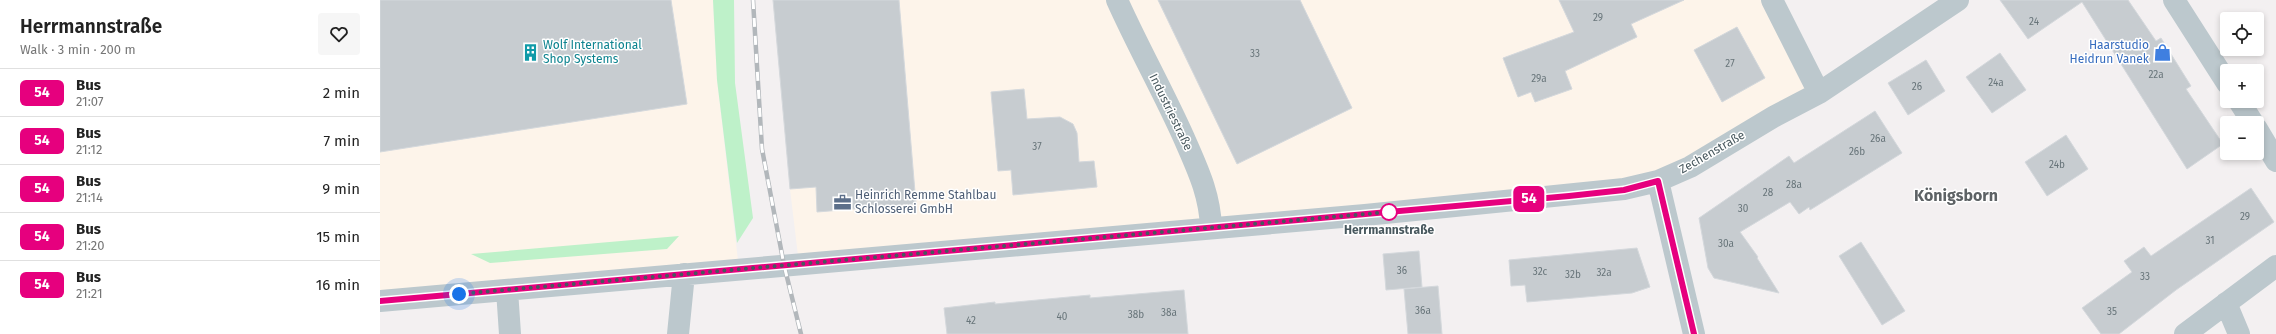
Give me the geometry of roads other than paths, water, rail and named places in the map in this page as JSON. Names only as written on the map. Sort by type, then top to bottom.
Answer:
[{"type":"street","name":"Industriestraße","points":[[1117,0],[1172,112],[1206,187],[1211,207],[1211,228]]},
{"type":"street","points":[[1772,0],[1819,93]]},
{"type":"street","name":"Zechenstraße","points":[[380,301],[1624,190],[1658,181],[1690,167],[1768,120],[1819,93],[1958,0]]},
{"type":"street","points":[[2174,0],[2220,72]]},
{"type":"street","points":[[2264,141],[2276,161]]},
{"type":"street","points":[[1658,181],[1694,334]]},
{"type":"street","points":[[2184,334],[2276,266]]},
{"type":"street","points":[[678,334],[684,274]]},
{"type":"street","points":[[507,290],[510,334]]},
{"type":"street","points":[[2226,303],[2239,334]]},
{"type":"railway","points":[[753,0],[762,149],[784,265],[801,334]]},
{"type":"place","name":"Wolf International Shop Systems","points":[[530,52]]},
{"type":"place","name":"Haarstudio Heidrun Vanek","points":[[2162,52]]},
{"type":"place","name":"Heinrich Remme Stahlbau Schlosserei GmbH","points":[[842,202]]},
{"type":"place","name":"Herrmannstraße","points":[[1389,212]]},
{"type":"district","name":"Königsborn","points":[[1956,195]]}]
